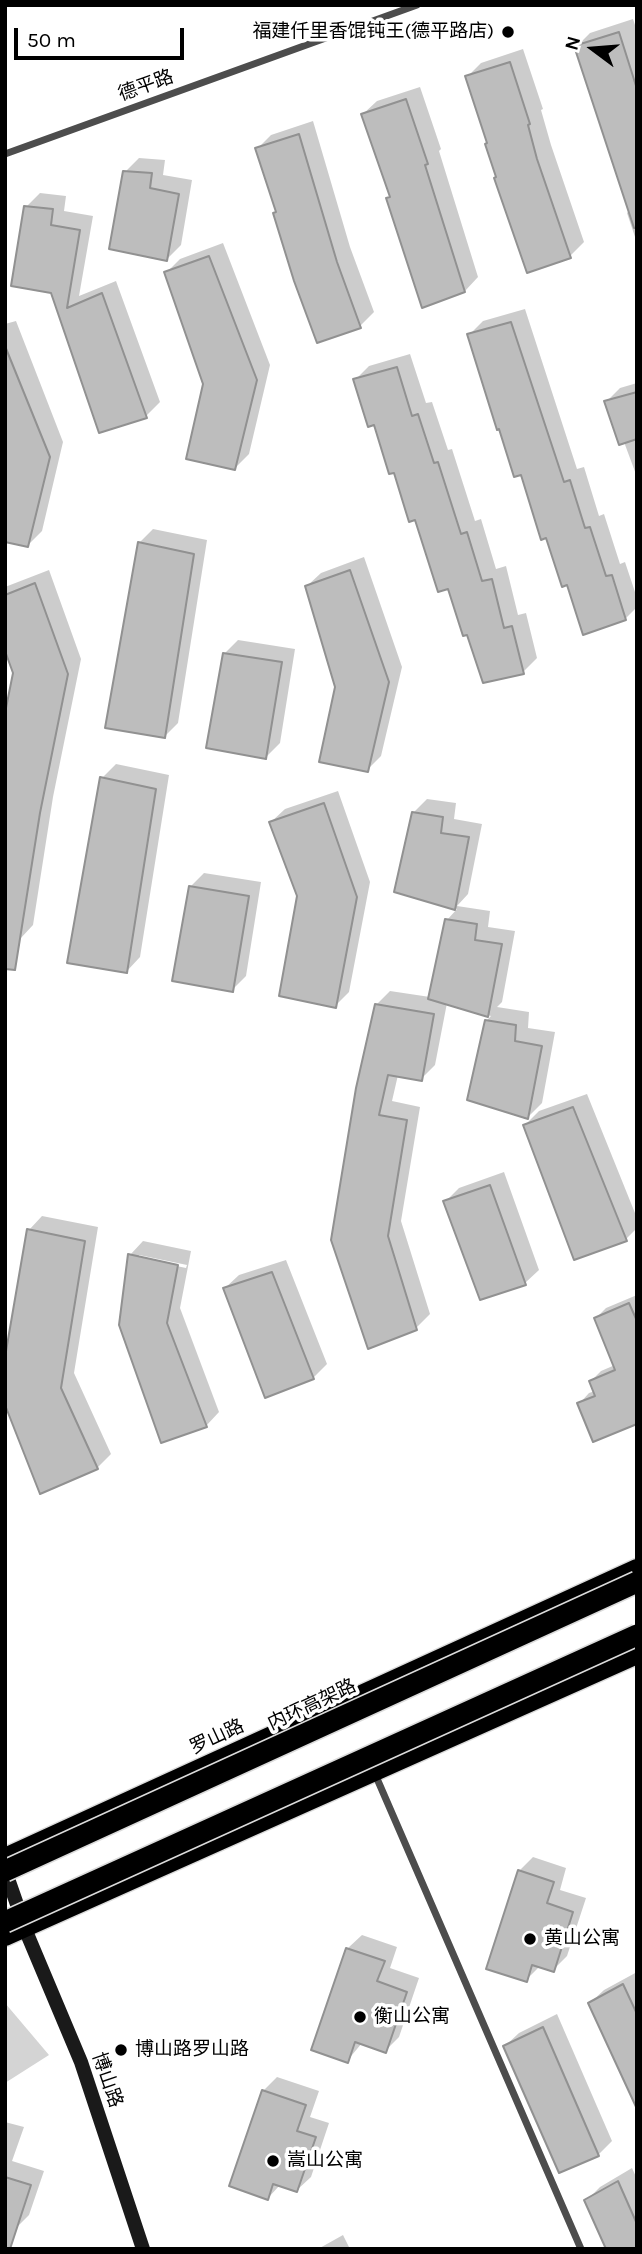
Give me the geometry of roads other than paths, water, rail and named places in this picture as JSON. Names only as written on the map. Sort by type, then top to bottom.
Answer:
[{"type":"highway","name":"内环高架路","points":[[5,1870],[637,1582]]},
{"type":"highway","points":[[5,1922],[637,1635]]},
{"type":"main road","name":"罗山路","points":[[5,1857],[637,1568]]},
{"type":"main road","points":[[5,1937],[637,1655]]},
{"type":"street","name":"德平路","points":[[5,154],[417,5]]},
{"type":"street","points":[[374,1772],[581,2249]]},
{"type":"street","name":"博山路","points":[[5,1870],[81,2062],[144,2249]]},
{"type":"place","name":"福建仟里香馄钝王(德平路店)","points":[[508,32]]},
{"type":"place","name":"黄山公寓","points":[[530,1939]]},
{"type":"place","name":"衡山公寓","points":[[360,2017]]},
{"type":"place","name":"博山路罗山路","points":[[121,2050]]},
{"type":"place","name":"嵩山公寓","points":[[273,2161]]}]
